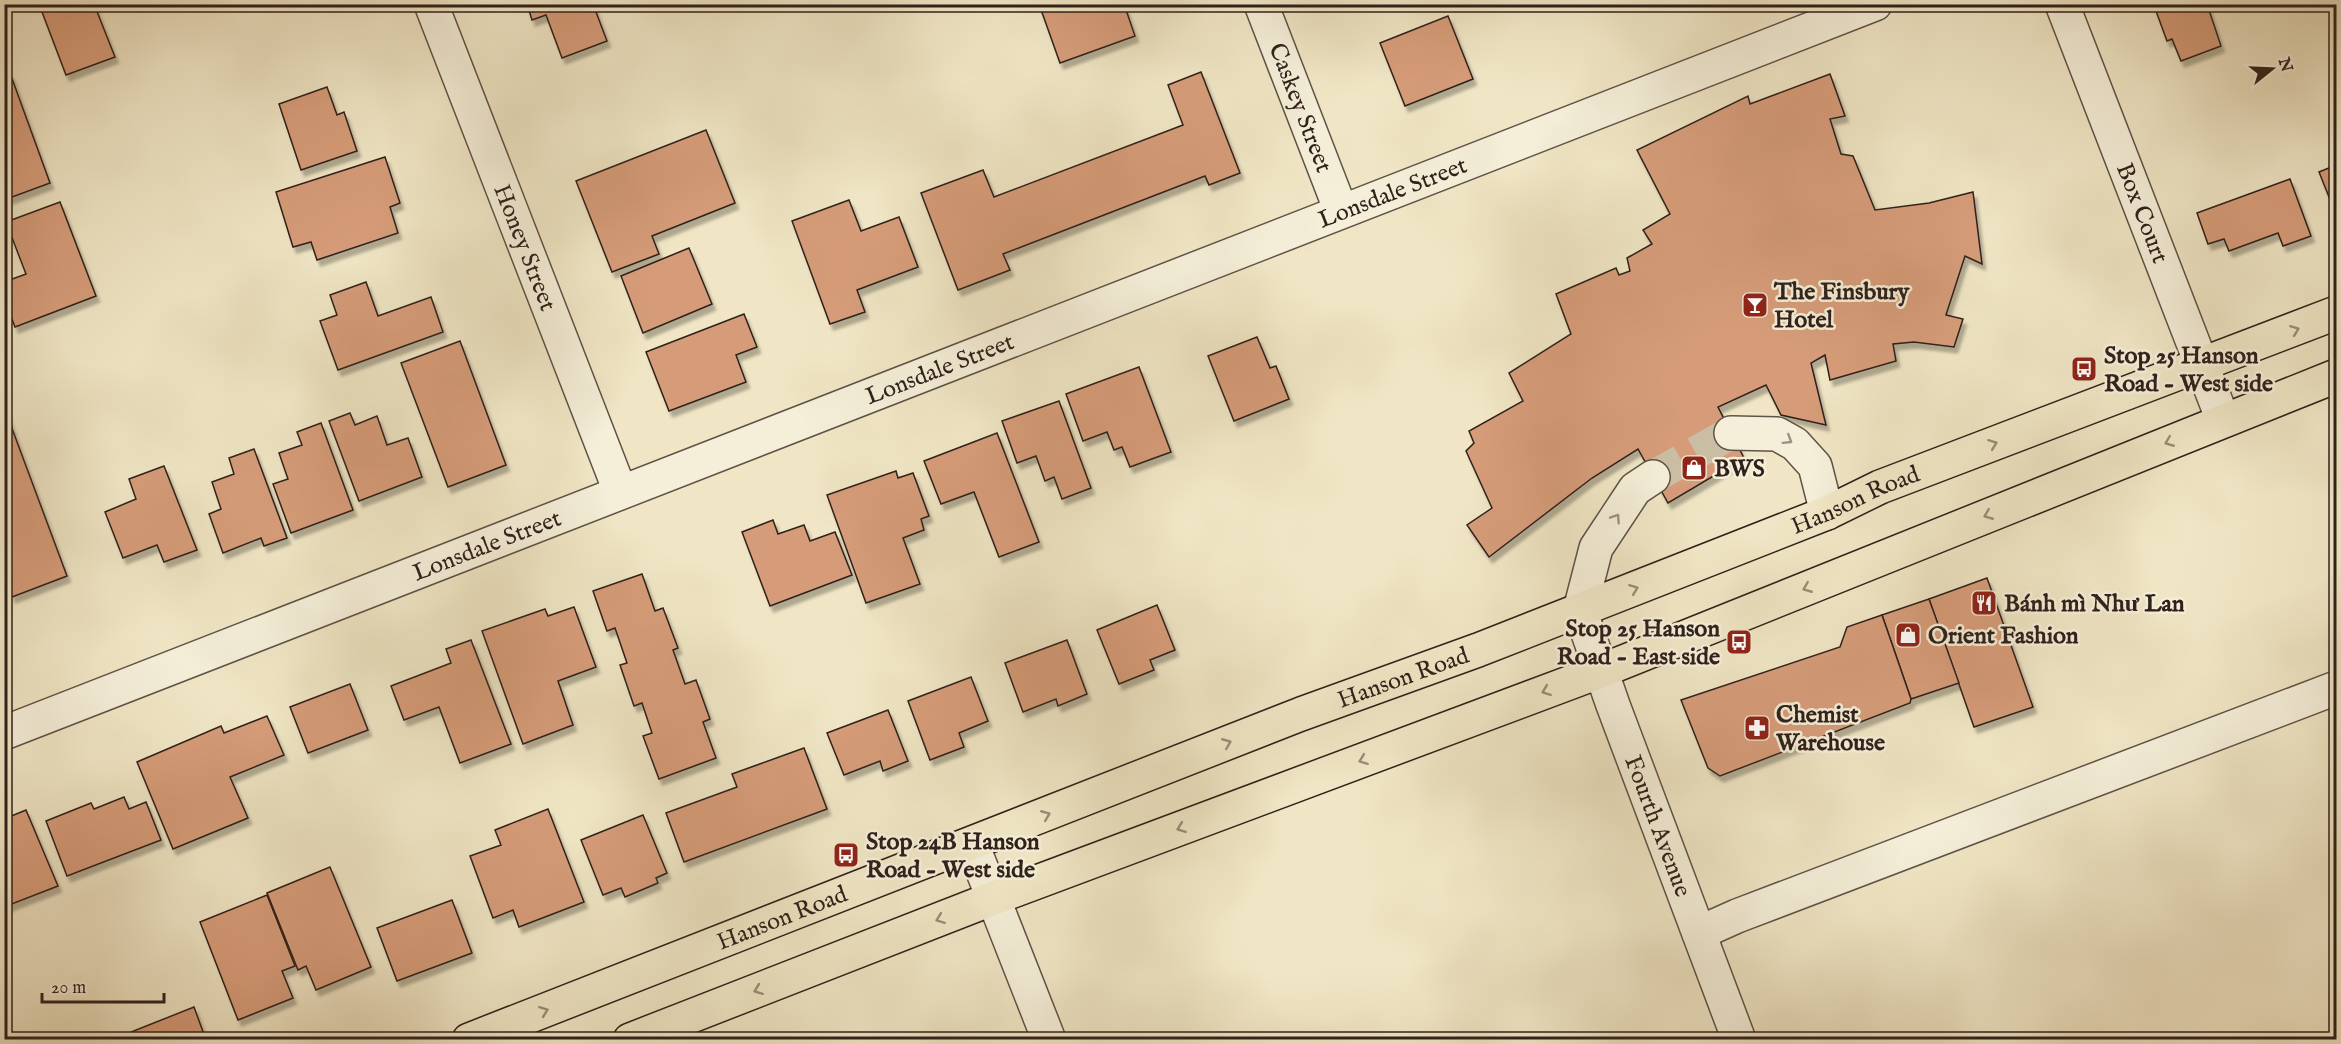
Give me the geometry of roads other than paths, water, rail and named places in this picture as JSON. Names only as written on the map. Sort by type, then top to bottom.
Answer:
[{"type":"main road","name":"Hanson Road","points":[[470,1040],[1301,714],[1478,650],[1580,610],[1827,513],[1880,487],[2337,313]]},
{"type":"main road","points":[[630,1040],[994,898],[1601,670],[2337,376]]},
{"type":"street","name":"Honey Street","points":[[431,4],[620,491]]},
{"type":"street","name":"Caskey Street","points":[[1261,4],[1341,212]]},
{"type":"street","name":"Lonsdale Street","points":[[4,733],[620,491],[1875,4]]},
{"type":"street","name":"Box Court","points":[[2062,4],[2223,420]]},
{"type":"street","points":[[1731,433],[1778,434],[1795,444],[1815,466],[1827,513]]},
{"type":"street","points":[[1580,610],[1596,548],[1635,489],[1653,477]]},
{"type":"street","name":"Fourth Avenue","points":[[1580,610],[1739,1040]]},
{"type":"street","points":[[1699,933],[1737,916],[2337,688]]},
{"type":"street","points":[[972,844],[1049,1040]]},
{"type":"tunnel","points":[[1653,477],[1731,433]]},
{"type":"place","name":"The Finsbury Hotel","points":[[1755,305]]},
{"type":"place","name":"Stop 25 Hanson Road - West side","points":[[2084,369]]},
{"type":"place","name":"BWS","points":[[1694,468]]},
{"type":"place","name":"Bánh mì Như Lan","points":[[1984,603]]},
{"type":"place","name":"Orient Fashion","points":[[1908,635]]},
{"type":"place","name":"Stop 25 Hanson Road - East side","points":[[1739,642]]},
{"type":"place","name":"Chemist Warehouse","points":[[1757,728]]},
{"type":"place","name":"Stop 24B Hanson Road - West side","points":[[846,855]]}]
